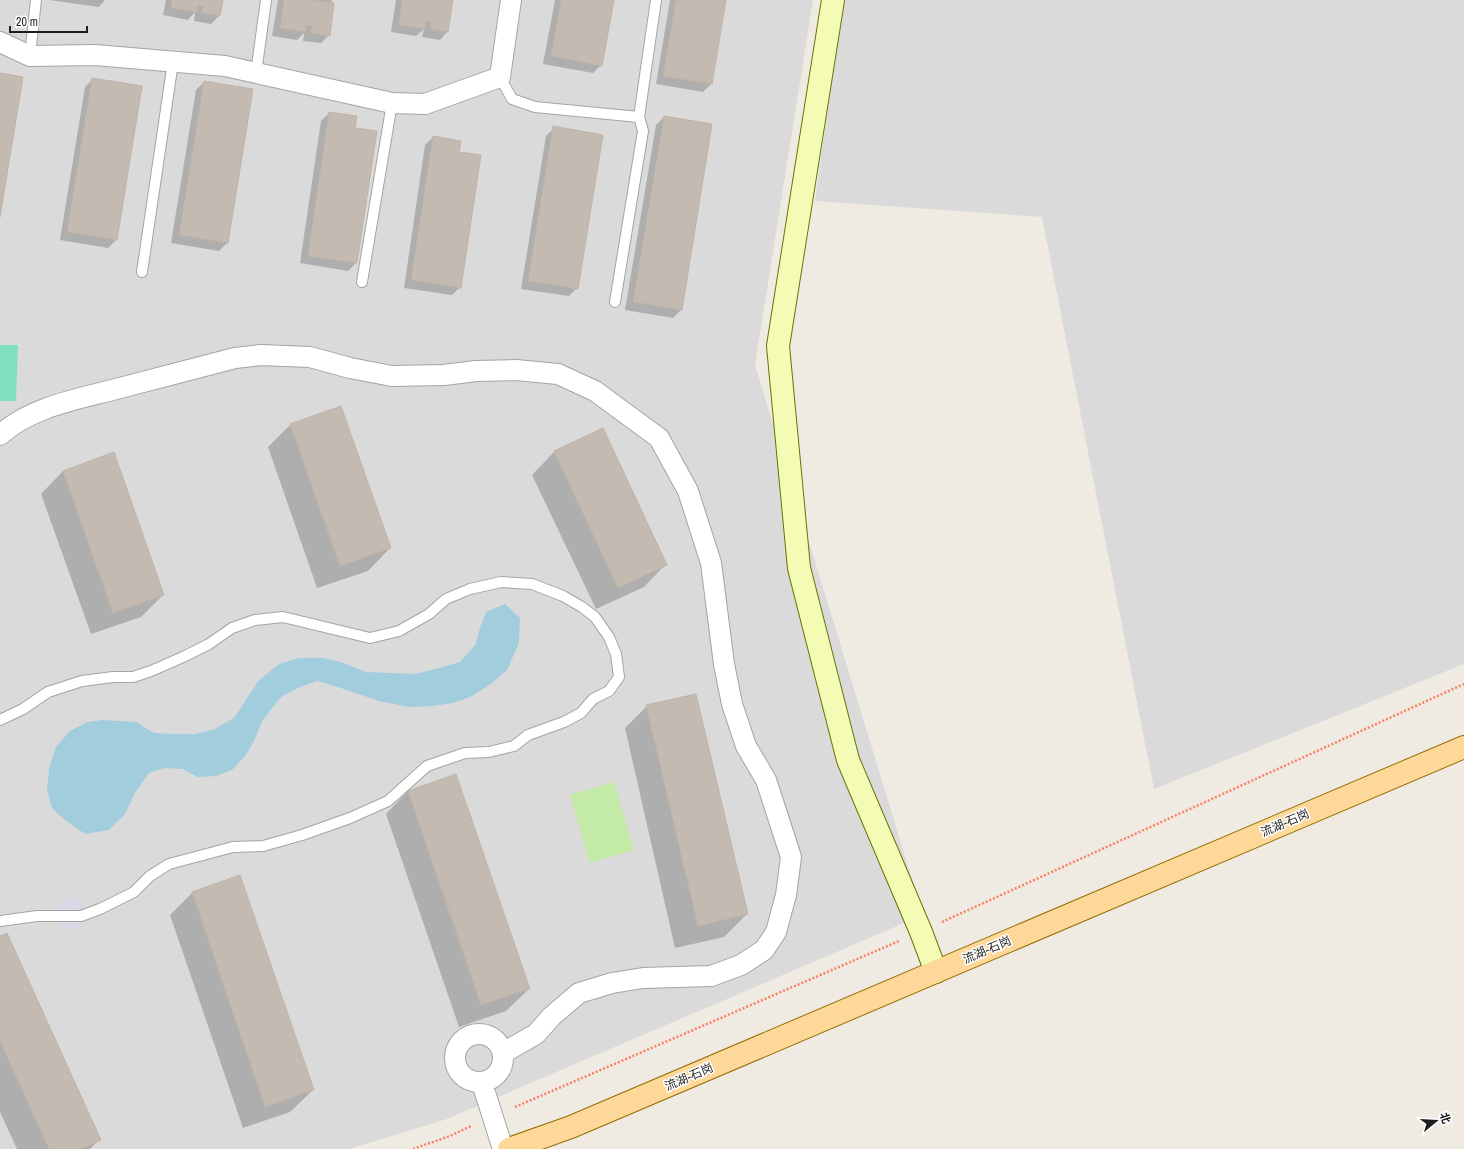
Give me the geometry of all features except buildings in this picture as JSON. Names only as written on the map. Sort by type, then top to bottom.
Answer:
[{"type":"main road","name":"流湖-石岗","points":[[508,1149],[572,1127],[1464,747]]},
{"type":"street","points":[[0,42],[30,56],[95,55],[225,66],[392,103],[425,104],[500,77],[511,0]]},
{"type":"street","points":[[833,0],[778,346],[798,568],[848,760],[922,932],[936,972]]},
{"type":"street","points":[[0,435],[10,426],[31,414],[64,403],[235,358],[261,355],[310,357],[350,368],[392,376],[444,375],[476,371],[516,370],[558,374],[596,391],[659,438],[688,491],[711,563],[724,664],[732,704],[746,746],[766,780],[791,857],[786,895],[776,932],[764,950],[741,965],[711,976],[643,978],[612,983],[580,993],[552,1016],[536,1034],[503,1053]]},
{"type":"street","points":[[472,1035],[488,1035],[495,1039],[500,1045],[503,1053],[504,1061],[496,1076],[490,1080],[482,1082],[474,1082],[461,1074],[455,1059],[459,1044],[465,1038],[472,1035]]},
{"type":"street","points":[[482,1082],[503,1149]]},
{"type":"lane","points":[[30,56],[36,0]]},
{"type":"lane","points":[[256,73],[266,0]]},
{"type":"lane","points":[[615,302],[643,131],[639,116],[656,0]]},
{"type":"lane","points":[[142,272],[173,62]]},
{"type":"lane","points":[[500,77],[512,98],[535,107],[639,116]]},
{"type":"lane","points":[[362,282],[392,103]]},
{"type":"lane","points":[[0,720],[23,709],[48,692],[75,683],[113,677],[133,677],[151,671],[184,657],[209,644],[232,628],[255,620],[282,616],[370,638],[399,631],[428,614],[446,599],[470,589],[501,582],[532,584],[563,596],[582,607],[595,617],[609,637],[616,654],[619,677],[609,691],[593,699],[581,712],[564,722],[528,735],[514,746],[490,752],[465,752],[427,766],[388,801],[350,818],[302,836],[263,846],[234,847],[169,864],[150,876],[134,892],[100,909],[81,916],[37,916],[0,921]]},
{"type":"shaded area","points":[[0,0],[813,0],[755,365],[923,915],[447,1119],[349,1149],[0,1149]]},
{"type":"shaded area","points":[[843,0],[1464,0],[1464,664],[1154,789],[1042,217],[815,201]]},
{"type":"shaded area","points":[[68,898],[74,898],[84,905],[87,914],[86,920],[80,927],[74,930],[68,930],[58,923],[55,917],[55,911],[62,901]]},
{"type":"green space","points":[[0,345],[18,345],[16,401],[0,401]]},
{"type":"green space","points":[[614,782],[634,850],[590,863],[570,795]]},
{"type":"water","points":[[505,604],[520,618],[519,643],[507,670],[491,684],[470,697],[453,703],[409,707],[379,701],[317,681],[298,688],[281,697],[262,721],[254,741],[245,756],[232,770],[216,776],[198,777],[183,769],[164,768],[149,773],[135,793],[125,814],[109,830],[85,834],[65,820],[52,808],[47,790],[49,768],[56,747],[70,731],[87,722],[103,720],[136,722],[154,733],[171,734],[195,734],[215,729],[235,717],[258,681],[279,664],[299,658],[323,658],[341,662],[366,672],[416,674],[439,668],[460,662],[476,644],[486,612]]}]
